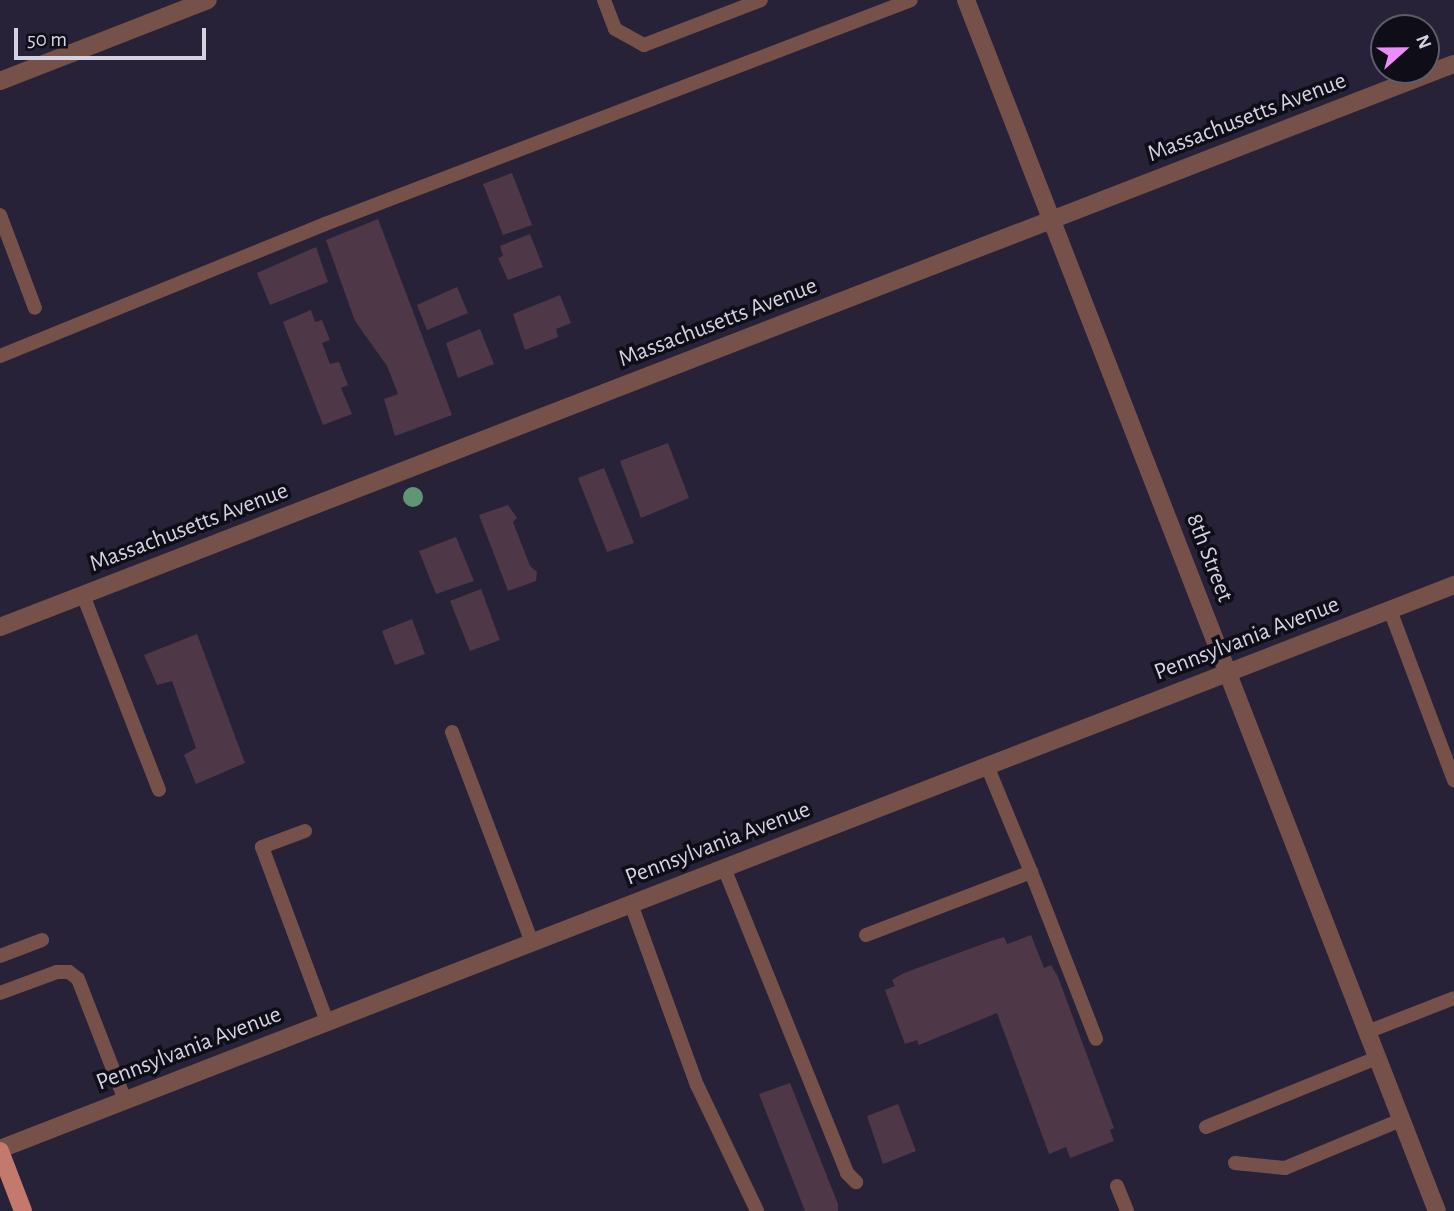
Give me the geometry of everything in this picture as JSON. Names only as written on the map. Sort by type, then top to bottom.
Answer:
[{"type":"main road","points":[[0,1150],[23,1211]]},
{"type":"street","points":[[0,81],[208,0]]},
{"type":"street","name":"8th Street","points":[[966,0],[1437,1211]]},
{"type":"street","name":"Massachusetts Avenue","points":[[0,627],[1454,64]]},
{"type":"street","name":"Pennsylvania Avenue","points":[[0,1150],[1454,585]]},
{"type":"lane","points":[[604,0],[615,29],[645,45],[761,0]]},
{"type":"lane","points":[[0,356],[325,225],[911,0]]},
{"type":"lane","points":[[0,215],[35,307]]},
{"type":"lane","points":[[83,595],[159,790]]},
{"type":"lane","points":[[1390,610],[1454,780]]},
{"type":"lane","points":[[452,732],[532,943]]},
{"type":"lane","points":[[987,766],[1096,1040]]},
{"type":"lane","points":[[305,831],[262,848],[327,1022]]},
{"type":"lane","points":[[724,869],[847,1174],[856,1182]]},
{"type":"lane","points":[[866,935],[1031,872]]},
{"type":"lane","points":[[631,904],[697,1085],[757,1211]]},
{"type":"lane","points":[[0,956],[42,940]]},
{"type":"lane","points":[[0,993],[57,972],[69,972],[78,979],[125,1100]]},
{"type":"lane","points":[[1367,1032],[1454,998]]},
{"type":"lane","points":[[1206,1127],[1377,1058]]},
{"type":"lane","points":[[1235,1163],[1285,1168],[1401,1121]]},
{"type":"lane","points":[[1118,1186],[1127,1211]]},
{"type":"building","points":[[512,173],[532,225],[503,235],[483,184]]},
{"type":"building","points":[[378,219],[452,415],[395,436],[384,399],[398,394],[387,366],[355,321],[326,240]]},
{"type":"building","points":[[530,234],[543,267],[508,280],[498,258],[503,256],[500,246]]},
{"type":"building","points":[[316,247],[328,282],[270,305],[257,273]]},
{"type":"building","points":[[457,287],[468,313],[427,330],[417,305]]},
{"type":"building","points":[[560,295],[571,323],[556,329],[558,337],[525,350],[513,314]]},
{"type":"building","points":[[311,310],[315,322],[322,320],[330,340],[322,343],[330,364],[339,362],[348,385],[341,388],[352,414],[323,425],[283,322]]},
{"type":"building","points":[[480,329],[494,364],[458,378],[446,343]]},
{"type":"building","points":[[668,443],[689,498],[641,518],[620,461]]},
{"type":"building","points":[[604,468],[634,543],[607,552],[578,478]]},
{"type":"building","points":[[508,505],[517,518],[513,522],[530,566],[537,572],[536,581],[508,591],[479,515]]},
{"type":"building","points":[[456,537],[474,581],[436,594],[419,551]]},
{"type":"building","points":[[481,589],[500,640],[470,651],[450,601]]},
{"type":"building","points":[[412,619],[425,654],[395,665],[382,631]]},
{"type":"building","points":[[197,634],[245,763],[196,784],[184,755],[196,748],[172,681],[157,685],[144,655]]},
{"type":"building","points":[[1031,935],[1044,968],[1051,965],[1058,977],[1114,1128],[1110,1130],[1114,1141],[1070,1158],[1066,1147],[1049,1154],[997,1013],[919,1045],[917,1040],[905,1044],[885,990],[895,986],[892,980],[904,973],[1004,937],[1007,944]]},
{"type":"building","points":[[790,1083],[838,1204],[838,1211],[805,1211],[759,1094]]},
{"type":"building","points":[[898,1104],[916,1151],[883,1164],[867,1116]]}]
